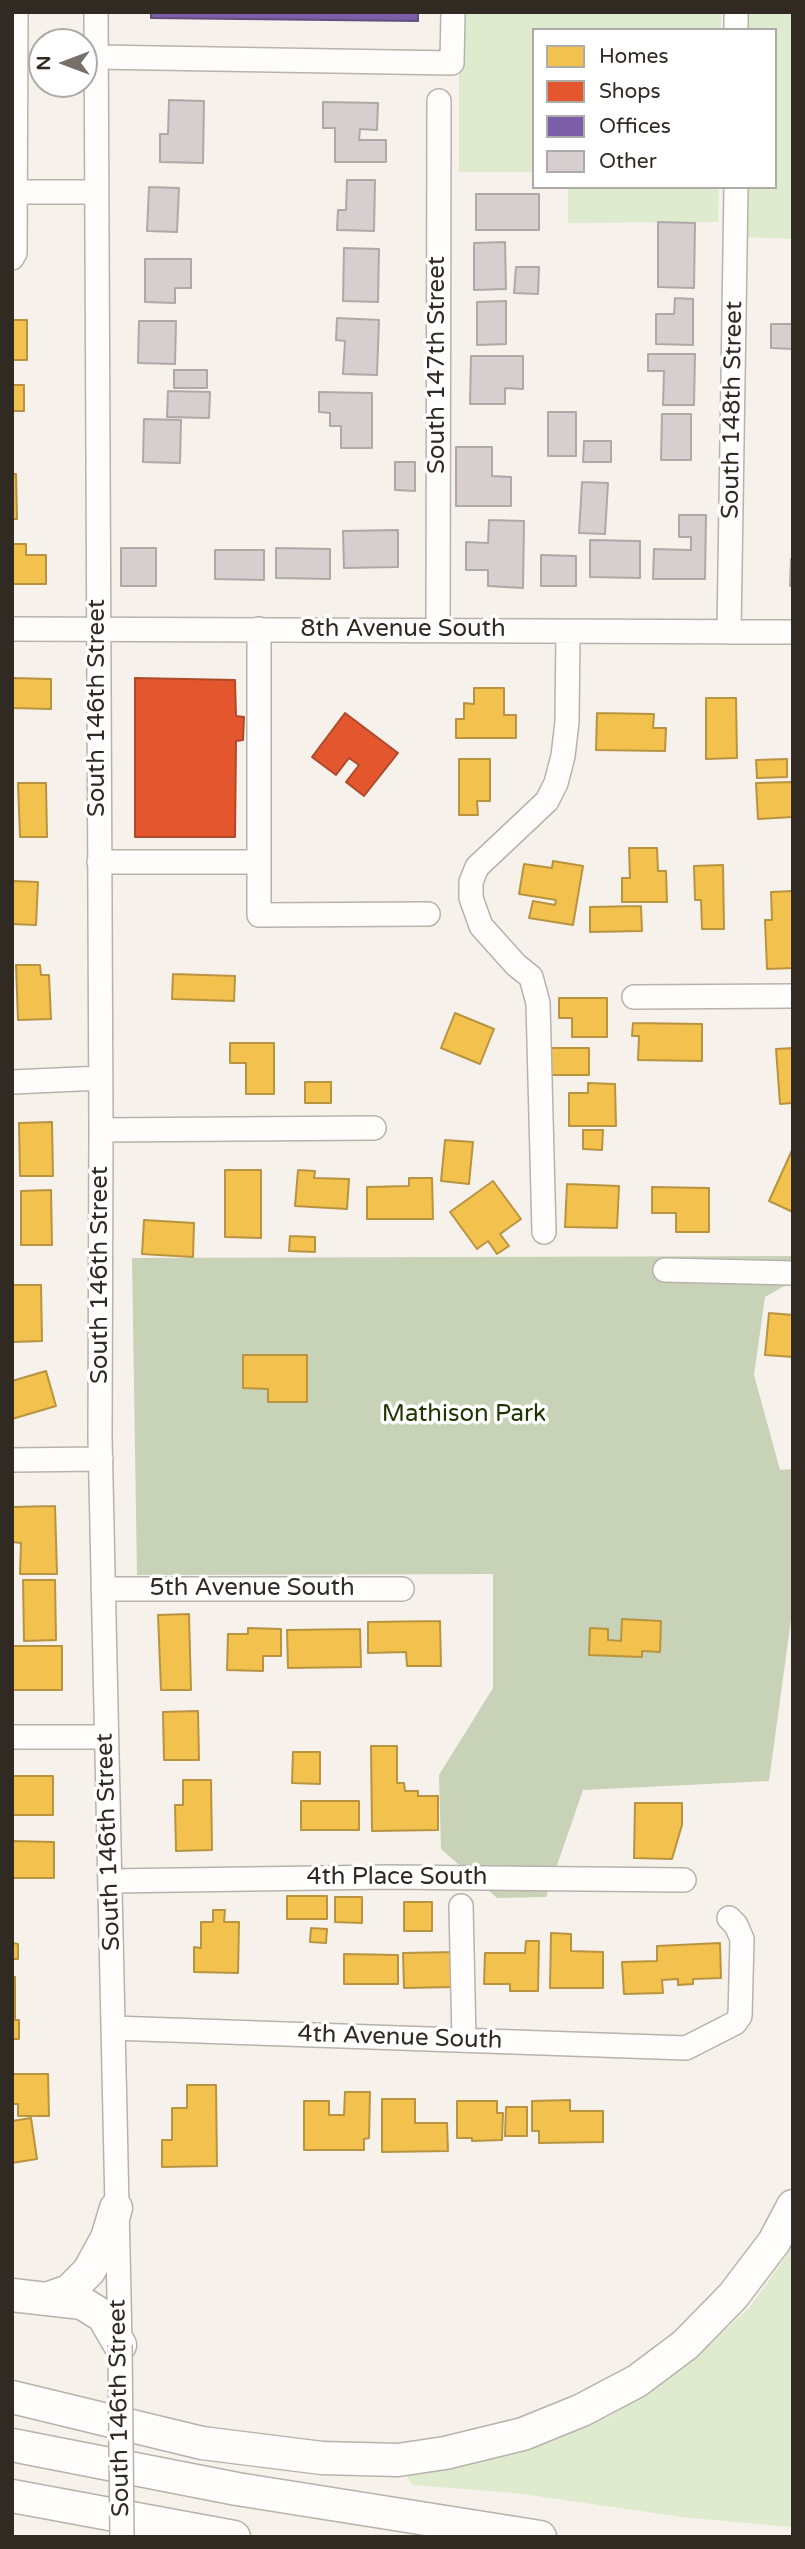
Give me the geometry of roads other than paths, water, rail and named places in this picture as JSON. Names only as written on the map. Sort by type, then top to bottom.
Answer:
[{"type":"highway","points":[[12,2397],[202,2443],[322,2458],[398,2460],[445,2453],[523,2434],[582,2410],[637,2381],[685,2345],[733,2296],[774,2242],[793,2206]]},
{"type":"highway","points":[[49,2298],[69,2291],[89,2271],[107,2238],[116,2208]]},
{"type":"highway","points":[[12,2295],[82,2303],[96,2311],[110,2326],[120,2345]]},
{"type":"highway","points":[[12,2445],[237,2489],[540,2537]]},
{"type":"highway","points":[[12,2496],[234,2537]]},
{"type":"street","points":[[12,258],[15,253],[16,12]]},
{"type":"street","points":[[98,57],[453,63],[453,12]]},
{"type":"street","name":"South 146th Street","points":[[96,98],[102,1130],[101,1459],[122,2537]]},
{"type":"street","name":"South 147th Street","points":[[438,630],[439,100]]},
{"type":"street","name":"South 148th Street","points":[[729,632],[736,189]]},
{"type":"street","points":[[14,192],[95,192]]},
{"type":"street","name":"8th Avenue South","points":[[12,629],[793,632]]},
{"type":"street","points":[[259,629],[259,915],[428,914]]},
{"type":"street","points":[[544,1232],[538,1003],[531,977],[516,965],[481,926],[471,898],[471,882],[477,867],[547,801],[556,783],[567,722],[568,632]]},
{"type":"street","points":[[99,862],[259,862]]},
{"type":"street","points":[[634,998],[793,996]]},
{"type":"street","points":[[12,1082],[101,1078]]},
{"type":"street","points":[[102,1130],[374,1128]]},
{"type":"street","points":[[664,1270],[793,1273]]},
{"type":"street","points":[[12,1460],[101,1459]]},
{"type":"street","name":"5th Avenue South","points":[[103,1589],[401,1589]]},
{"type":"street","points":[[12,1737],[105,1737]]},
{"type":"street","name":"4th Place South","points":[[111,1881],[388,1877],[684,1880]]},
{"type":"street","points":[[461,1906],[464,2040]]},
{"type":"street","name":"4th Avenue South","points":[[113,2028],[686,2048],[735,2023],[740,2016],[742,1939],[736,1925],[729,1918]]},
{"type":"park label","name":"Mathison Park","points":[[464,1415]]}]
